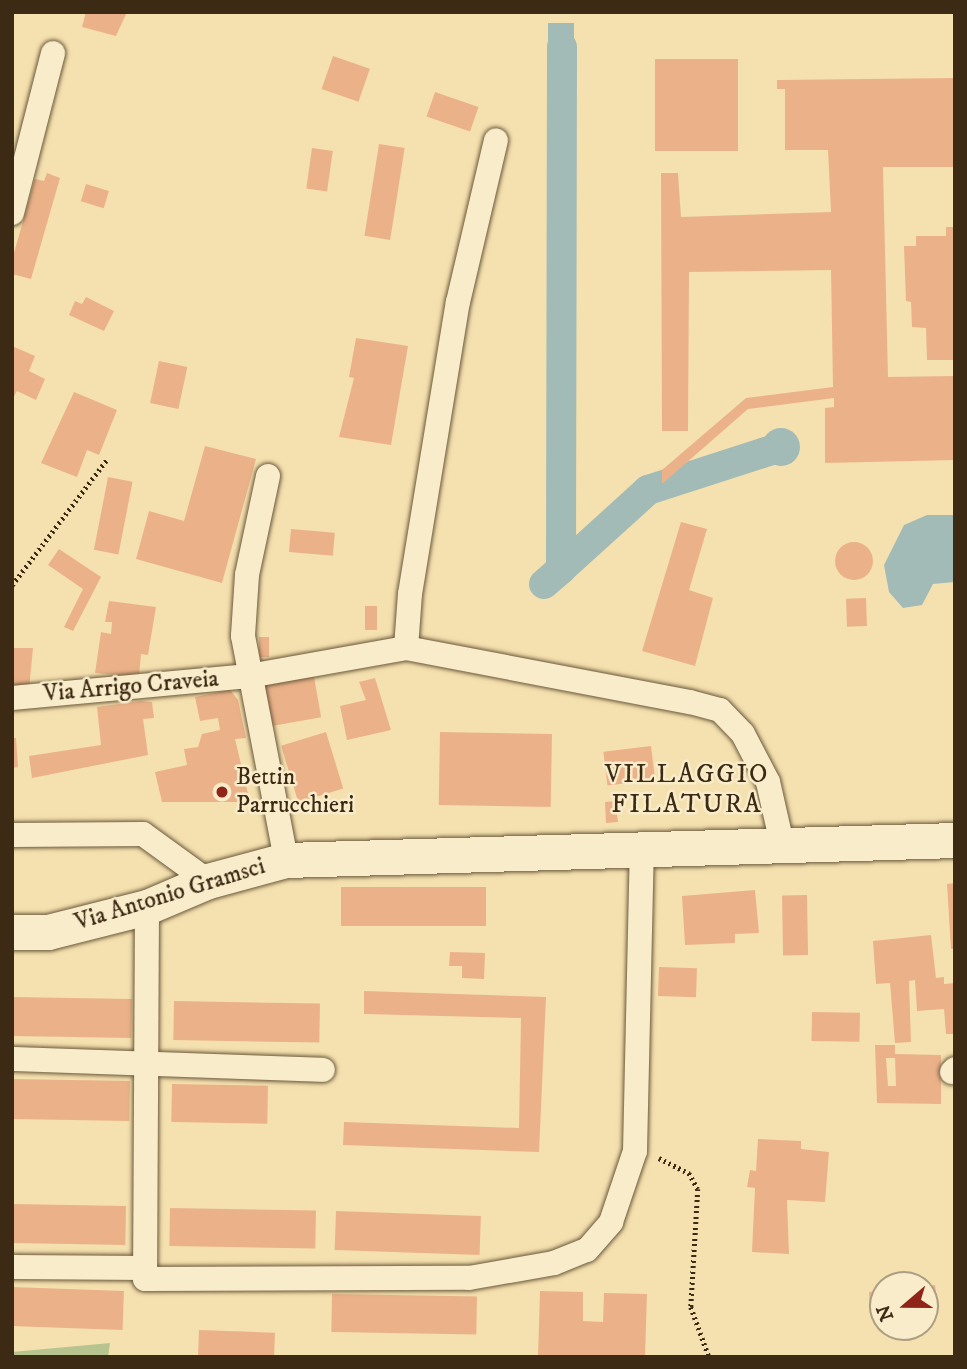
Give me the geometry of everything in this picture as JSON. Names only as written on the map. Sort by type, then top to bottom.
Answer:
[{"type":"street","points":[[12,213],[53,53]]},
{"type":"street","points":[[406,648],[410,594],[458,302],[496,140]]},
{"type":"street","name":"Via Arrigo Craveia","points":[[268,476],[247,575],[243,636],[286,860]]},
{"type":"street","points":[[249,676],[406,648],[720,710],[743,734],[768,782],[783,848]]},
{"type":"street","name":"Via Arrigo Craveia","points":[[12,698],[249,676]]},
{"type":"street","points":[[12,835],[143,834],[208,881]]},
{"type":"street","name":"Via Antonio Gramsci","points":[[12,932],[48,932],[147,907],[208,881],[286,860],[783,848],[955,840]]},
{"type":"street","points":[[147,907],[145,1279],[469,1278],[554,1263],[587,1250],[611,1222],[635,1151],[642,852]]},
{"type":"street","points":[[12,1059],[146,1066],[323,1070]]},
{"type":"street","points":[[12,1267],[145,1268]]},
{"type":"path","points":[[12,585],[108,458]]},
{"type":"path","points":[[635,1151],[689,1173],[698,1189],[691,1307],[709,1357]]},
{"type":"green space","points":[[110,1343],[108,1357],[12,1357],[12,1352]]},
{"type":"water","points":[[548,23],[574,23],[574,88],[548,88]]},
{"type":"water","points":[[781,428],[794,434],[800,447],[794,460],[781,466],[768,460],[762,447],[768,434]]},
{"type":"water","points":[[927,515],[955,515],[955,582],[933,584],[922,605],[903,608],[889,592],[884,565],[904,525]]},
{"type":"building","points":[[86,12],[127,12],[116,36],[82,27]]},
{"type":"building","points":[[333,56],[370,69],[358,102],[322,89]]},
{"type":"building","points":[[655,59],[738,59],[738,151],[655,151]]},
{"type":"building","points":[[955,78],[955,167],[883,167],[888,377],[955,376],[955,460],[825,463],[825,408],[834,407],[834,398],[748,409],[662,484],[662,470],[746,398],[833,387],[831,270],[689,272],[688,431],[662,431],[661,173],[678,173],[681,217],[831,212],[828,150],[785,150],[785,89],[777,89],[777,80]]},
{"type":"building","points":[[435,92],[478,107],[470,132],[427,117]]},
{"type":"building","points":[[379,144],[405,148],[390,240],[364,236]]},
{"type":"building","points":[[312,148],[333,151],[327,192],[306,189]]},
{"type":"building","points":[[47,173],[60,178],[31,279],[12,274],[12,260],[35,179],[44,181]]},
{"type":"building","points":[[86,184],[109,191],[104,208],[81,201]]},
{"type":"building","points":[[946,227],[955,227],[955,360],[927,360],[926,328],[912,327],[911,302],[906,301],[904,246],[916,246],[916,236],[946,236]]},
{"type":"building","points":[[86,297],[114,311],[104,331],[69,315],[75,301],[82,304]]},
{"type":"building","points":[[356,338],[408,346],[391,445],[339,437],[354,378],[349,377]]},
{"type":"building","points":[[12,346],[35,356],[29,371],[45,379],[36,400],[17,391],[12,400]]},
{"type":"building","points":[[159,361],[187,367],[178,409],[150,403]]},
{"type":"building","points":[[74,392],[117,410],[99,455],[87,450],[77,477],[41,463]]},
{"type":"building","points":[[205,446],[256,459],[222,583],[136,559],[149,511],[184,521]]},
{"type":"building","points":[[108,477],[133,482],[118,554],[94,550]]},
{"type":"building","points":[[681,522],[707,529],[689,590],[713,598],[695,666],[642,651]]},
{"type":"building","points":[[291,529],[335,533],[333,556],[289,552]]},
{"type":"building","points":[[854,542],[867,548],[873,561],[867,574],[854,580],[841,574],[835,561],[841,548]]},
{"type":"building","points":[[59,549],[101,577],[73,631],[64,627],[83,589],[48,565]]},
{"type":"building","points":[[866,598],[867,626],[847,627],[846,599]]},
{"type":"building","points":[[109,601],[156,607],[148,655],[141,654],[139,677],[95,673],[101,632],[111,634],[112,622],[105,622]]},
{"type":"building","points":[[365,606],[377,606],[377,630],[365,630]]},
{"type":"building","points":[[259,637],[269,637],[269,657],[259,657]]},
{"type":"building","points":[[12,648],[33,648],[29,690],[12,691]]},
{"type":"building","points":[[313,671],[321,717],[272,726],[264,680]]},
{"type":"building","points":[[375,678],[391,730],[347,740],[340,706],[366,700],[359,682]]},
{"type":"building","points":[[230,690],[238,700],[246,738],[235,739],[250,802],[162,802],[155,772],[187,765],[184,749],[198,747],[202,734],[220,730],[218,718],[200,721],[195,697]]},
{"type":"building","points":[[152,702],[154,718],[143,719],[148,755],[32,778],[29,756],[101,745],[97,707]]},
{"type":"building","points":[[326,732],[343,788],[298,802],[281,746]]},
{"type":"building","points":[[440,732],[552,734],[551,807],[439,805]]},
{"type":"building","points":[[12,738],[16,738],[18,767],[12,768]]},
{"type":"building","points":[[651,746],[655,780],[608,786],[603,752]]},
{"type":"building","points":[[615,801],[618,822],[606,823],[605,802]]},
{"type":"building","points":[[955,883],[955,949],[951,949],[947,884]]},
{"type":"building","points":[[341,887],[486,887],[486,926],[341,926]]},
{"type":"building","points":[[755,890],[759,933],[735,934],[735,943],[685,945],[682,896]]},
{"type":"building","points":[[782,895],[807,895],[808,955],[783,955]]},
{"type":"building","points":[[931,935],[936,978],[944,977],[944,984],[955,983],[955,1034],[946,1034],[944,1009],[917,1011],[915,980],[909,981],[911,1042],[895,1043],[890,983],[876,984],[873,941]]},
{"type":"building","points":[[450,952],[485,953],[484,979],[462,978],[462,966],[449,966]]},
{"type":"building","points":[[659,967],[697,968],[696,997],[658,996]]},
{"type":"building","points":[[364,991],[546,997],[539,1152],[343,1145],[344,1122],[519,1128],[521,1018],[364,1014]]},
{"type":"building","points":[[12,997],[132,999],[131,1038],[12,1036]]},
{"type":"building","points":[[174,1001],[320,1004],[319,1043],[173,1040]]},
{"type":"building","points":[[812,1012],[860,1013],[859,1042],[811,1041]]},
{"type":"building","points":[[875,1045],[895,1045],[895,1054],[941,1055],[941,1104],[877,1103]],"holes":[[[886,1058],[895,1058],[896,1086],[888,1086]]]},
{"type":"building","points":[[12,1079],[130,1081],[129,1121],[12,1119]]},
{"type":"building","points":[[172,1084],[268,1086],[267,1124],[171,1122]]},
{"type":"building","points":[[758,1139],[801,1141],[801,1149],[829,1152],[825,1202],[787,1200],[789,1254],[752,1252],[755,1188],[747,1187],[750,1170],[756,1171]]},
{"type":"building","points":[[12,1204],[126,1206],[125,1245],[12,1243]]},
{"type":"building","points":[[170,1208],[316,1211],[315,1249],[169,1246]]},
{"type":"building","points":[[336,1211],[481,1216],[480,1255],[335,1250]]},
{"type":"building","points":[[12,1287],[124,1291],[123,1330],[12,1326]]},
{"type":"building","points":[[540,1291],[583,1292],[583,1321],[603,1322],[604,1293],[647,1294],[645,1357],[538,1357]]},
{"type":"building","points":[[332,1294],[477,1297],[476,1335],[331,1332]]},
{"type":"building","points":[[199,1330],[275,1333],[274,1357],[198,1357]]},
{"type":"waterway","points":[[544,584],[561,569],[562,47]]},
{"type":"waterway","points":[[561,569],[648,490],[778,448]]},
{"type":"place","name":"Bettin Parrucchieri","points":[[222,792]]},
{"type":"district","name":"VILLAGGIO FILATURA","points":[[687,790]]}]
